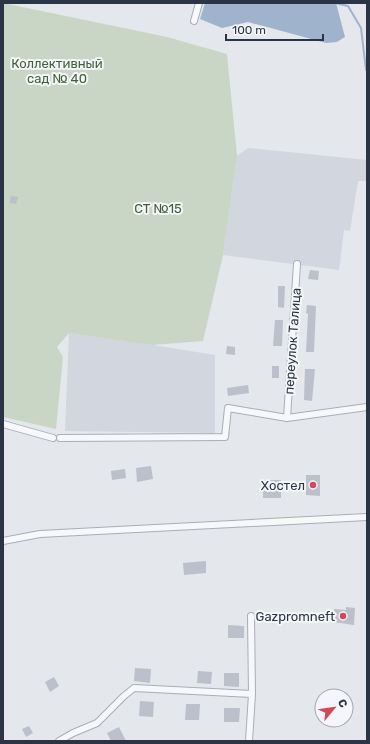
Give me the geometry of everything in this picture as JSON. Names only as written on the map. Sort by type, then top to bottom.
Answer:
[{"type":"street","points":[[194,21],[199,3]]},
{"type":"street","name":"переулок Талица","points":[[287,418],[297,264]]},
{"type":"street","points":[[3,424],[57,438],[225,437],[228,408],[287,418],[367,407]]},
{"type":"street","points":[[3,541],[40,534],[367,517]]},
{"type":"street","points":[[249,741],[252,694],[251,616]]},
{"type":"street","points":[[59,741],[73,733],[97,723],[134,688],[252,694]]},
{"type":"shaded area","points":[[248,148],[367,160],[367,181],[358,181],[350,231],[344,230],[339,270],[223,255],[237,156]]},
{"type":"shaded area","points":[[69,333],[215,355],[215,433],[65,431]]},
{"type":"green space","points":[[3,3],[167,37],[227,54],[237,156],[223,255],[203,341],[152,345],[69,333],[57,347],[63,357],[56,429],[3,417]]},
{"type":"water","points":[[205,3],[336,3],[345,37],[337,42],[326,43],[248,22],[222,28],[200,19]]},
{"type":"building","points":[[11,196],[18,197],[16,204],[9,203]]},
{"type":"building","points":[[310,270],[319,271],[318,280],[308,279]]},
{"type":"building","points":[[278,286],[285,286],[284,308],[278,307]]},
{"type":"building","points":[[307,305],[316,306],[314,352],[306,352]]},
{"type":"building","points":[[275,320],[283,320],[282,346],[273,346]]},
{"type":"building","points":[[227,346],[235,347],[235,355],[226,354]]},
{"type":"building","points":[[272,366],[279,366],[279,378],[272,378]]},
{"type":"building","points":[[305,369],[315,369],[312,401],[304,400]]},
{"type":"building","points":[[248,385],[249,393],[228,396],[227,388]]},
{"type":"building","points":[[151,466],[153,479],[137,482],[136,468]]},
{"type":"building","points":[[125,469],[126,478],[112,480],[111,471]]},
{"type":"building","name":"Хостел","points":[[306,475],[320,475],[320,496],[306,495]]},
{"type":"building","points":[[263,480],[281,480],[281,498],[263,498]]},
{"type":"building","points":[[206,561],[206,573],[184,575],[183,563]]},
{"type":"building","points":[[346,607],[355,608],[354,625],[333,622],[334,609],[346,610]]},
{"type":"building","points":[[228,625],[244,626],[244,638],[228,638]]},
{"type":"building","points":[[135,668],[151,669],[150,683],[134,681]]},
{"type":"building","points":[[198,671],[212,672],[211,684],[197,683]]},
{"type":"building","points":[[224,673],[239,673],[239,687],[224,686]]},
{"type":"building","points":[[54,677],[59,686],[50,692],[45,682]]},
{"type":"building","points":[[140,701],[154,702],[153,717],[139,716]]},
{"type":"building","points":[[186,704],[200,704],[199,720],[185,720]]},
{"type":"building","points":[[224,708],[240,708],[239,722],[224,722]]},
{"type":"building","points":[[29,726],[33,733],[26,737],[22,729]]},
{"type":"building","points":[[119,727],[126,741],[111,741],[107,733]]},
{"type":"waterway","points":[[335,3],[348,6],[361,28],[366,70],[367,69]]},
{"type":"place","name":"Хостел","points":[[313,485]]},
{"type":"place","name":"Gazpromneft","points":[[343,616]]},
{"type":"park label","name":"Коллективный сад № 40","points":[[57,70]]},
{"type":"park label","name":"СТ №15","points":[[158,208]]}]
